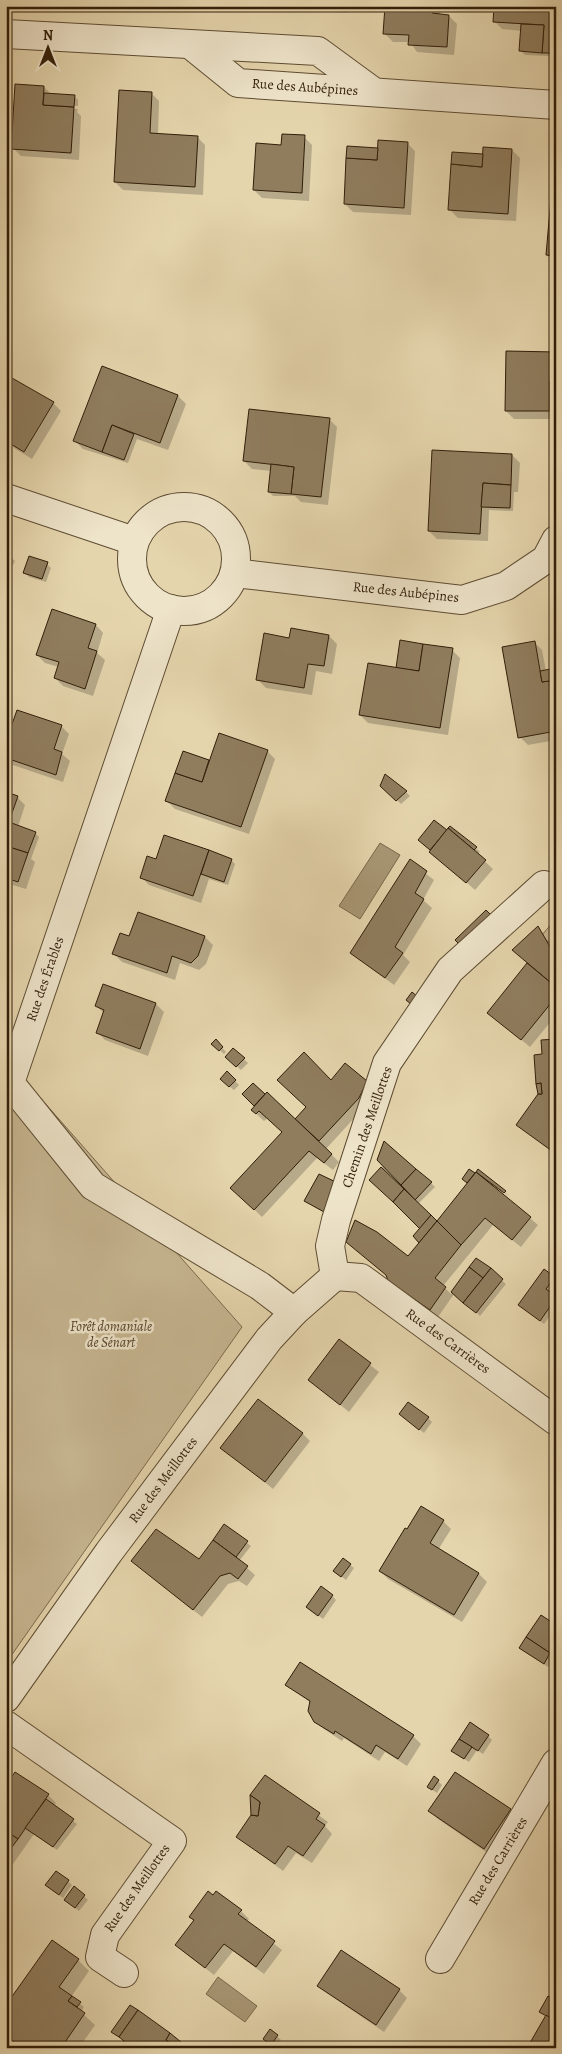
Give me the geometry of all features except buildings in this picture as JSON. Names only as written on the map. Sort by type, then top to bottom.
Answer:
[{"type":"street","points":[[6,34],[318,51],[374,92]]},
{"type":"street","name":"Rue des Aubépines","points":[[191,45],[238,83],[556,105]]},
{"type":"street","points":[[6,498],[134,541]]},
{"type":"street","points":[[178,507],[199,508],[217,517],[230,533],[236,552],[235,573],[226,591],[210,604],[191,610],[171,609],[153,600],[139,585],[132,565],[134,541],[143,526],[159,513],[178,507]]},
{"type":"street","name":"Rue des Aubépines","points":[[235,573],[462,600],[506,586],[546,559],[556,540]]},
{"type":"street","name":"Rue des Érables","points":[[171,609],[8,1081],[93,1186],[260,1286],[294,1312]]},
{"type":"street","name":"Chemin des Meillottes","points":[[335,1276],[330,1246],[336,1220],[387,1063],[450,970],[544,885]]},
{"type":"street","name":"Rue des Meillottes","points":[[6,1698],[109,1552],[270,1339],[294,1312],[335,1276]]},
{"type":"street","name":"Rue des Carrières","points":[[335,1276],[361,1278],[556,1420]]},
{"type":"street","name":"Rue des Meillottes","points":[[6,1724],[172,1841],[104,1935],[100,1957],[124,1973]]},
{"type":"street","name":"Rue des Carrières","points":[[440,1959],[556,1763]]},
{"type":"green space","points":[[556,919],[556,946],[540,937]]},
{"type":"green space","name":"Forêt domaniale de Sénart","points":[[6,1059],[242,1327],[6,1663]]},
{"type":"shaded area","points":[[380,843],[400,855],[360,919],[339,906]]},
{"type":"shaded area","points":[[218,1977],[257,2006],[245,2022],[206,1994]]}]
